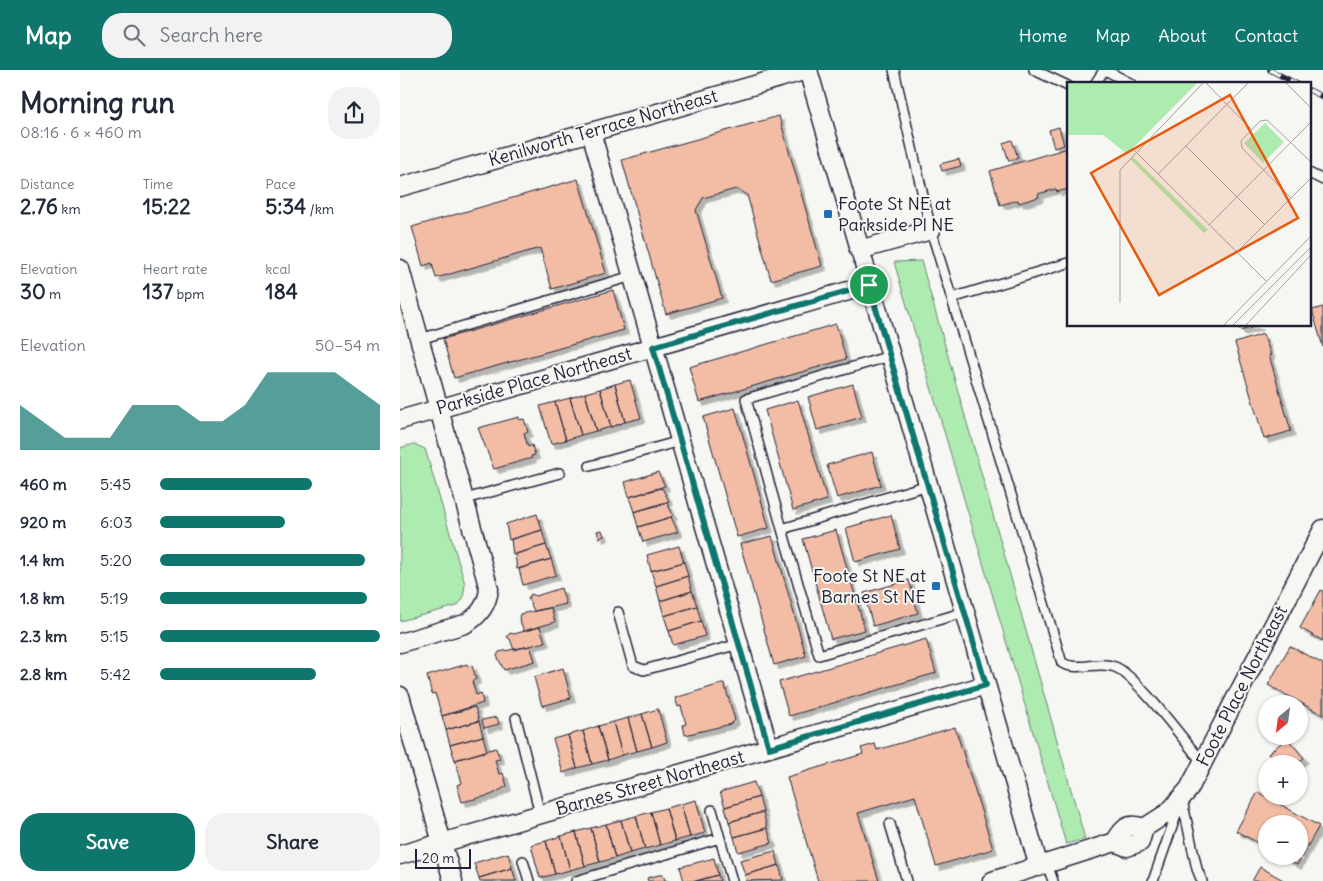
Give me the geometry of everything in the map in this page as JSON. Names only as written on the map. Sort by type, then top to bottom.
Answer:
[{"type":"street","name":"Kenilworth Terrace Northeast","points":[[400,187],[807,70]]},
{"type":"street","points":[[807,70],[986,685],[1043,865]]},
{"type":"street","points":[[591,132],[769,748]]},
{"type":"street","points":[[859,250],[931,230]]},
{"type":"street","points":[[400,269],[488,578],[489,589],[485,605],[475,618],[465,624],[400,643]]},
{"type":"street","name":"Parkside Place Northeast","points":[[400,420],[869,285]]},
{"type":"street","name":"Foote Place Northeast","points":[[993,881],[1115,842],[1123,828],[1133,824],[1144,828],[1169,812],[1182,800],[1203,763],[1323,529]]},
{"type":"street","name":"Barnes Street Northeast","points":[[400,855],[986,685]]},
{"type":"street","points":[[400,696],[453,881]]},
{"type":"lane","points":[[894,70],[931,230],[1062,663],[1070,667],[1108,665],[1118,668],[1140,688],[1203,763]]},
{"type":"lane","points":[[1034,70],[1067,86]]},
{"type":"lane","points":[[1096,82],[1104,70],[1128,82]]},
{"type":"lane","points":[[1311,174],[1323,180]]},
{"type":"lane","points":[[952,298],[1067,263]]},
{"type":"lane","points":[[420,339],[632,276]]},
{"type":"lane","points":[[890,356],[746,399],[782,529],[820,655],[965,612]]},
{"type":"lane","points":[[590,466],[680,441]]},
{"type":"lane","points":[[465,499],[560,473]]},
{"type":"lane","points":[[782,529],[928,485]]},
{"type":"lane","points":[[618,612],[633,666],[644,670],[739,644]]},
{"type":"lane","points":[[516,718],[540,814]]},
{"type":"lane","points":[[1153,881],[1182,800]]},
{"type":"lane","points":[[1182,800],[1197,869],[1202,881]]},
{"type":"lane","points":[[712,810],[732,881]]},
{"type":"lane","points":[[890,824],[907,881]]},
{"type":"lane","points":[[576,881],[720,838]]},
{"type":"lane","points":[[523,861],[529,881]]},
{"type":"lane","points":[[1043,865],[1053,881]]},
{"type":"green space","points":[[921,261],[1085,839],[1066,844],[894,262]]},
{"type":"green space","points":[[414,444],[425,449],[465,584],[463,599],[457,606],[400,621],[400,448]]},
{"type":"building","points":[[779,116],[822,266],[771,280],[747,195],[736,189],[703,198],[696,210],[722,298],[666,314],[622,160]]},
{"type":"building","points":[[1059,127],[1064,145],[1054,148],[1049,130]]},
{"type":"building","points":[[1012,140],[1018,158],[1009,161],[1003,143]]},
{"type":"building","points":[[1067,148],[1067,189],[1057,192],[1056,189],[1038,194],[1039,197],[1019,203],[1018,200],[1000,205],[990,171]]},
{"type":"building","points":[[959,159],[961,166],[942,171],[940,164]]},
{"type":"building","points":[[578,179],[606,273],[552,289],[540,248],[436,278],[432,263],[423,266],[412,227]]},
{"type":"building","points":[[613,290],[624,330],[454,378],[443,339]]},
{"type":"building","points":[[1323,307],[1323,347],[1312,310]]},
{"type":"building","points":[[836,324],[846,359],[699,402],[689,367]]},
{"type":"building","points":[[1238,326],[1258,326],[1240,331]]},
{"type":"building","points":[[1263,334],[1271,355],[1269,355],[1291,431],[1264,439],[1235,343]]},
{"type":"building","points":[[630,380],[641,418],[625,422],[615,384]]},
{"type":"building","points":[[615,384],[625,422],[611,427],[600,389]]},
{"type":"building","points":[[853,384],[862,417],[817,430],[808,397]]},
{"type":"building","points":[[600,389],[611,427],[596,431],[585,393]]},
{"type":"building","points":[[585,393],[596,431],[581,435],[570,398]]},
{"type":"building","points":[[570,398],[581,435],[566,440],[555,402]]},
{"type":"building","points":[[798,400],[827,500],[793,510],[765,410]]},
{"type":"building","points":[[555,402],[566,440],[551,444],[540,406]]},
{"type":"building","points":[[735,408],[769,528],[737,537],[703,417]]},
{"type":"building","points":[[519,417],[519,420],[524,419],[528,432],[524,433],[528,447],[532,445],[535,455],[531,456],[532,458],[494,469],[478,428]]},
{"type":"building","points":[[872,452],[881,485],[837,498],[827,465]]},
{"type":"building","points":[[658,472],[665,486],[629,497],[625,482]]},
{"type":"building","points":[[662,488],[669,501],[634,512],[629,497]]},
{"type":"building","points":[[667,503],[673,515],[671,517],[638,527],[634,512]]},
{"type":"building","points":[[537,514],[542,530],[509,540],[506,524]]},
{"type":"building","points":[[891,515],[900,549],[855,562],[846,528]]},
{"type":"building","points":[[671,517],[678,532],[643,542],[638,527]]},
{"type":"building","points":[[542,530],[546,545],[513,555],[511,539]]},
{"type":"building","points":[[602,530],[604,536],[599,538],[597,531]]},
{"type":"building","points":[[836,530],[865,630],[831,639],[803,539]]},
{"type":"building","points":[[772,536],[806,656],[774,665],[740,544]]},
{"type":"building","points":[[546,545],[551,559],[517,569],[515,554]]},
{"type":"building","points":[[679,546],[684,562],[651,571],[647,555]]},
{"type":"building","points":[[551,559],[556,575],[523,585],[519,569]]},
{"type":"building","points":[[684,562],[688,576],[656,586],[651,571]]},
{"type":"building","points":[[688,576],[692,591],[660,601],[656,586]]},
{"type":"building","points":[[909,580],[918,613],[873,626],[864,593]]},
{"type":"building","points":[[561,588],[566,604],[534,611],[528,598],[531,594],[536,596]]},
{"type":"building","points":[[1321,590],[1323,591],[1323,641],[1300,628]]},
{"type":"building","points":[[692,591],[697,606],[664,616],[660,601]]},
{"type":"building","points":[[697,606],[701,621],[669,631],[664,616]]},
{"type":"building","points":[[551,608],[555,622],[524,631],[519,619],[520,614]]},
{"type":"building","points":[[701,621],[705,636],[673,645],[669,631]]},
{"type":"building","points":[[540,627],[545,642],[514,650],[510,639],[507,637],[510,633],[514,634]]},
{"type":"building","points":[[926,639],[936,673],[789,716],[779,682]]},
{"type":"building","points":[[530,646],[535,661],[504,670],[497,656],[499,652]]},
{"type":"building","points":[[1290,646],[1323,664],[1323,715],[1308,707],[1308,695],[1286,695],[1268,685]]},
{"type":"building","points":[[467,664],[468,667],[472,665],[476,679],[472,681],[476,695],[481,693],[483,703],[442,716],[435,693],[432,694],[427,676]]},
{"type":"building","points":[[563,668],[571,698],[542,706],[534,677]]},
{"type":"building","points":[[724,683],[735,720],[731,724],[685,735],[683,725],[686,724],[681,706],[678,707],[675,698]]},
{"type":"building","points":[[475,707],[479,721],[446,730],[442,716]]},
{"type":"building","points":[[658,709],[667,742],[652,747],[642,714]]},
{"type":"building","points":[[642,714],[652,747],[637,751],[628,718]]},
{"type":"building","points":[[497,717],[499,724],[484,728],[482,720]]},
{"type":"building","points":[[628,718],[637,751],[622,755],[613,722]]},
{"type":"building","points":[[479,721],[483,736],[450,745],[446,730]]},
{"type":"building","points":[[613,722],[622,755],[608,760],[598,726]]},
{"type":"building","points":[[598,726],[608,760],[592,764],[583,731]]},
{"type":"building","points":[[955,727],[993,849],[936,866],[915,796],[858,813],[879,881],[818,881],[787,777],[863,754],[861,748],[875,744],[877,750]]},
{"type":"building","points":[[583,731],[592,764],[577,768],[568,735]]},
{"type":"building","points":[[568,735],[577,768],[563,773],[553,739]]},
{"type":"building","points":[[483,736],[487,751],[455,760],[450,745]]},
{"type":"building","points":[[1279,745],[1293,745],[1301,755],[1269,755]]},
{"type":"building","points":[[496,748],[500,759],[495,760],[499,774],[503,773],[507,786],[491,795],[462,802],[457,785],[462,783],[455,760]]},
{"type":"building","points":[[754,782],[759,797],[725,807],[720,792]]},
{"type":"building","points":[[1258,792],[1258,805],[1281,805],[1299,815],[1258,815],[1258,843],[1236,831]]},
{"type":"building","points":[[759,797],[763,812],[729,822],[725,807]]},
{"type":"building","points":[[696,800],[705,833],[690,837],[681,804]]},
{"type":"building","points":[[681,804],[690,837],[675,841],[666,808]]},
{"type":"building","points":[[666,808],[675,841],[660,845],[651,812]]},
{"type":"building","points":[[651,812],[660,845],[645,849],[636,816]]},
{"type":"building","points":[[763,812],[767,828],[734,837],[729,822]]},
{"type":"building","points":[[636,816],[645,849],[630,853],[621,820]]},
{"type":"building","points":[[621,820],[630,853],[615,858],[606,824]]},
{"type":"building","points":[[1308,820],[1319,826],[1308,846]]},
{"type":"building","points":[[606,824],[615,858],[600,862],[591,828]]},
{"type":"building","points":[[591,828],[600,862],[585,866],[576,832]]},
{"type":"building","points":[[767,828],[772,843],[738,852],[734,837]]},
{"type":"building","points":[[576,832],[585,866],[570,870],[561,836]]},
{"type":"building","points":[[561,836],[570,870],[555,874],[546,841]]},
{"type":"building","points":[[546,841],[555,874],[540,878],[531,845]]},
{"type":"building","points":[[775,851],[779,865],[745,875],[740,860]]},
{"type":"building","points":[[508,853],[512,868],[479,878],[474,863]]},
{"type":"building","points":[[714,858],[718,875],[696,881],[684,881],[680,867]]},
{"type":"building","points":[[779,865],[783,880],[746,881],[745,875]]},
{"type":"building","points":[[1260,867],[1285,881],[1252,881]]},
{"type":"building","points":[[512,868],[516,881],[480,881],[479,878]]},
{"type":"building","points":[[663,874],[665,881],[648,881],[647,878]]},
{"type":"building","points":[[718,875],[720,881],[696,881]]},
{"type":"railway","points":[[1270,70],[1293,82]]},
{"type":"railway","points":[[1311,91],[1323,97]]},
{"type":"place","name":"Foote St NE at Parkside Pl NE","points":[[828,214]]},
{"type":"place","name":"Foote St NE at Barnes St NE","points":[[936,586]]},
{"type":"route","points":[[869,285],[986,685],[769,748],[653,347],[869,285]]}]
